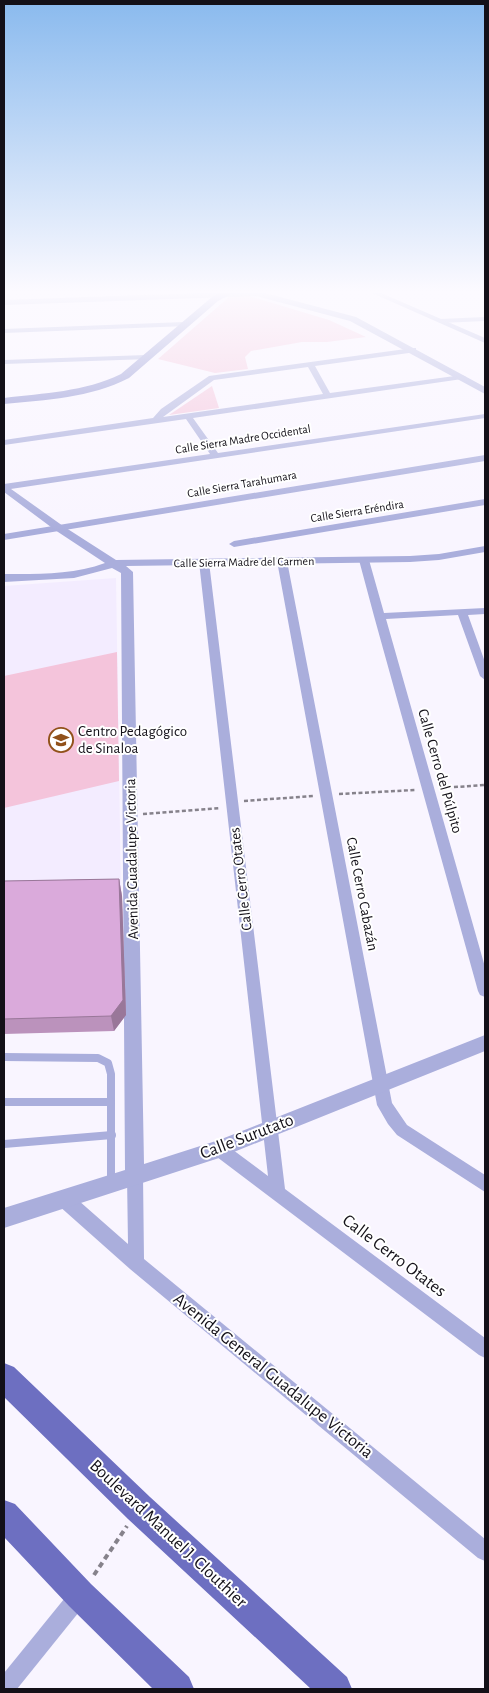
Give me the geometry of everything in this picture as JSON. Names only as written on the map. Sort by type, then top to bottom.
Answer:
[{"type":"main road","points":[[4,400],[106,386],[129,372]]},
{"type":"main road","name":"Boulevard Manuel J. Clouthier","points":[[4,1376],[139,1508],[335,1689]]},
{"type":"main road","points":[[4,1515],[80,1595],[177,1689]]},
{"type":"street","points":[[155,421],[164,411],[212,378],[254,372]]},
{"type":"street","points":[[314,372],[328,397]]},
{"type":"street","points":[[452,372],[485,391]]},
{"type":"street","points":[[4,442],[462,378]]},
{"type":"street","name":"Calle Sierra Madre Occidental","points":[[4,487],[485,416]]},
{"type":"street","points":[[189,417],[216,456]]},
{"type":"street","name":"Calle Sierra Tarahumara","points":[[4,537],[485,458]]},
{"type":"street","name":"Avenida Guadalupe Victoria","points":[[4,487],[59,528],[128,572],[136,1176]]},
{"type":"street","name":"Calle Sierra Eréndira","points":[[234,544],[485,502]]},
{"type":"street","name":"Calle Sierra Madre del Carmen","points":[[4,578],[73,574],[99,570],[114,563],[364,560],[439,557],[485,549]]},
{"type":"street","name":"Calle Cerro del Púlpito","points":[[364,560],[485,990]]},
{"type":"street","name":"Calle Cerro Cabazán","points":[[282,561],[385,1105],[392,1119],[402,1130],[485,1184]]},
{"type":"street","name":"Calle Cerro Otates","points":[[204,562],[278,1195]]},
{"type":"street","points":[[379,616],[485,611]]},
{"type":"street","points":[[462,612],[485,676]]},
{"type":"street","name":"Calle Surutato","points":[[4,1218],[219,1150],[381,1083],[485,1043]]},
{"type":"street","name":"Calle Cerro Otates","points":[[219,1150],[485,1349]]},
{"type":"street","points":[[136,1176],[136,1263]]},
{"type":"street","name":"Avenida General Guadalupe Victoria","points":[[64,1199],[136,1263],[485,1551]]},
{"type":"street","points":[[4,1689],[80,1595]]},
{"type":"lane","points":[[4,1058],[98,1058],[108,1063],[111,1074],[112,1135],[110,1185]]},
{"type":"lane","points":[[4,1102],[111,1102]]},
{"type":"lane","points":[[4,1144],[112,1135]]},
{"type":"path","points":[[132,815],[233,808],[243,801],[485,785]]},
{"type":"path","points":[[80,1595],[139,1508]]},
{"type":"shaded area","points":[[212,386],[219,408],[169,415]]},
{"type":"shaded area","name":"Centro Pedagógico de Sinaloa","points":[[116,578],[121,896],[4,898],[4,586]]},
{"type":"shaded area","points":[[117,652],[119,781],[4,808],[4,676]]},
{"type":"building","points":[[119,879],[123,1000],[111,1016],[4,1019],[4,881]]},
{"type":"place","name":"Centro Pedagógico de Sinaloa","points":[[61,740]]}]
